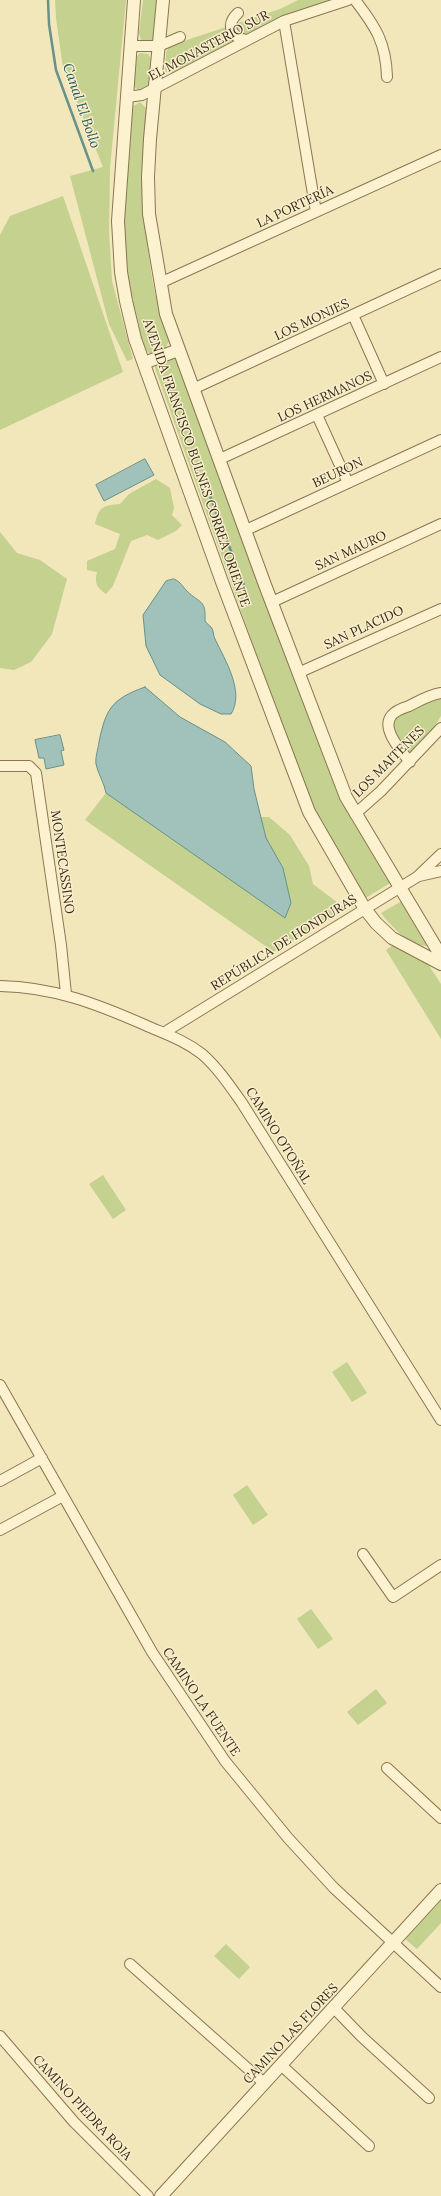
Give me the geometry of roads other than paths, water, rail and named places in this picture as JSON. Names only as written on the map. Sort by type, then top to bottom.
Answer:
[{"type":"street","name":"AVENIDA FRANCISCO BULNES CORREA ORIENTE","points":[[134,0],[132,46],[119,181],[119,250],[126,302],[144,363],[236,621],[309,812],[365,909],[376,923],[392,938],[441,964]]},
{"type":"street","name":"AVENIDA FRANCISCO BULNES CORREA ORIENTE","points":[[163,0],[150,139],[149,214],[166,314],[178,350],[341,785],[355,814],[441,956]]},
{"type":"street","name":"EL MONASTERIO SUR","points":[[127,97],[142,95],[284,21],[348,0]]},
{"type":"street","points":[[355,0],[382,40],[388,77]]},
{"type":"street","points":[[238,13],[232,18],[230,26],[232,33],[238,39],[246,40]]},
{"type":"street","points":[[284,21],[316,212]]},
{"type":"street","points":[[132,46],[159,46],[180,37]]},
{"type":"street","name":"LA PORTERÍA","points":[[160,283],[441,155]]},
{"type":"street","name":"LOS MONJES","points":[[193,389],[441,274]]},
{"type":"street","points":[[353,315],[384,384]]},
{"type":"street","points":[[144,363],[178,350]]},
{"type":"street","name":"LOS HERMANOS","points":[[220,459],[441,357]]},
{"type":"street","points":[[317,415],[348,483]]},
{"type":"street","name":"BEURON","points":[[246,530],[441,440]]},
{"type":"street","name":"SAN MAURO","points":[[272,602],[441,524]]},
{"type":"street","name":"SAN PLACIDO","points":[[298,672],[441,609]]},
{"type":"street","points":[[410,762],[390,733],[388,725],[390,717],[396,712],[428,697],[441,693]]},
{"type":"street","name":"LOS MAITENES","points":[[355,814],[410,762],[441,728]]},
{"type":"street","name":"MONTECASSINO","points":[[0,766],[29,766],[36,773],[61,945],[66,994]]},
{"type":"street","name":"REPÚBLICA DE HONDURAS","points":[[164,1032],[417,877],[441,854]]},
{"type":"street","name":"REPÚBLICA DE HONDURAS","points":[[417,877],[441,871]]},
{"type":"street","name":"CAMINO OTOÑAL","points":[[0,986],[28,988],[66,994],[164,1032],[186,1043],[202,1054],[227,1081],[441,1420]]},
{"type":"street","name":"CAMINO LA FUENTE","points":[[0,1385],[152,1652],[225,1761],[266,1813],[310,1864],[353,1908],[441,1988]]},
{"type":"street","points":[[0,1481],[42,1458]]},
{"type":"street","points":[[0,1530],[63,1496]]},
{"type":"street","points":[[363,1554],[393,1597],[441,1565]]},
{"type":"street","points":[[387,1768],[441,1818]]},
{"type":"street","name":"CAMINO LAS FLORES","points":[[161,2196],[441,1890]]},
{"type":"street","points":[[130,1964],[264,2083]]},
{"type":"street","points":[[334,2008],[362,2037],[429,2098]]},
{"type":"street","name":"CAMINO PIEDRA ROJA","points":[[0,2036],[74,2122],[148,2196]]},
{"type":"street","points":[[281,2065],[369,2146]]},
{"type":"water","points":[[145,459],[154,475],[104,501],[96,485]]},
{"type":"water","points":[[174,579],[203,605],[205,621],[212,628],[214,638],[228,666],[235,686],[235,705],[231,714],[221,714],[200,704],[160,675],[146,646],[143,615],[166,581]]},
{"type":"water","points":[[145,687],[180,717],[225,742],[251,766],[254,789],[266,838],[283,868],[291,903],[285,918],[106,793],[96,762],[104,721],[112,706],[118,701],[134,691]]},
{"type":"water","points":[[60,735],[64,750],[61,751],[64,765],[46,769],[44,758],[39,758],[35,740]]},
{"type":"waterway","name":"Canal El Bollo","points":[[48,0],[49,24],[56,70],[93,171]]},
{"type":"waterway","name":"Canal El Bollo","points":[[210,496],[245,588]]}]
